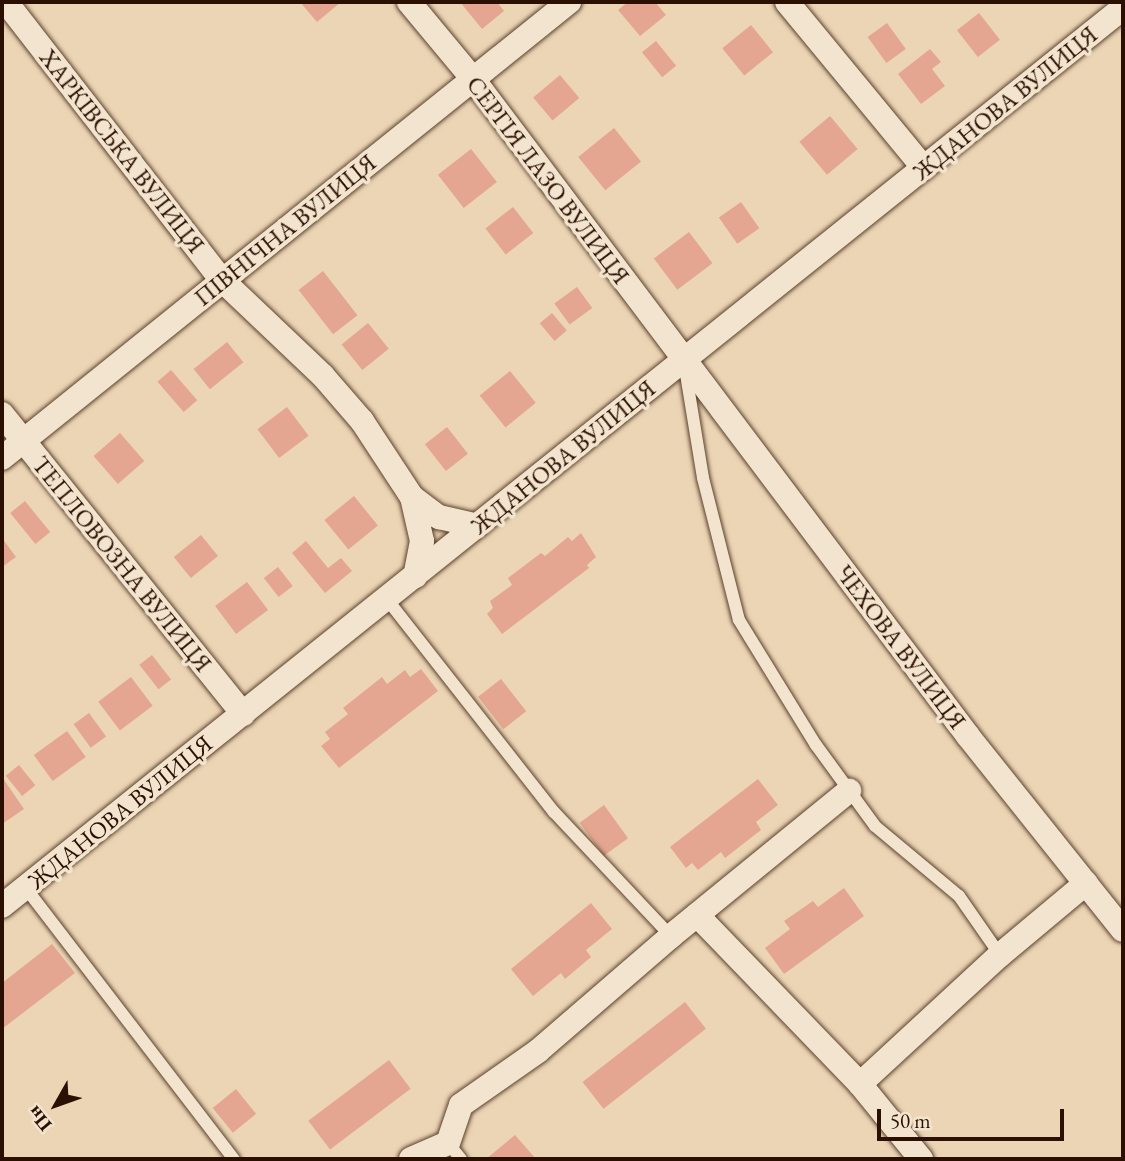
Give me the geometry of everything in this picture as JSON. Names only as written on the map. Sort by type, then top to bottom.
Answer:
[{"type":"street","name":"ХАРКІВСЬКА ВУЛИЦЯ","points":[[6,2],[222,280],[323,376],[362,421],[412,497],[439,517],[477,526]]},
{"type":"street","name":"СЕРГІЯ ЛАЗО ВУЛИЦЯ","points":[[409,2],[473,79],[684,360]]},
{"type":"street","name":"ПІВНІЧНА ВУЛИЦЯ","points":[[2,458],[569,2]]},
{"type":"street","points":[[787,2],[924,168]]},
{"type":"street","name":"ЖДАНОВА ВУЛИЦЯ","points":[[2,906],[1123,8]]},
{"type":"street","name":"ЧЕХОВА ВУЛИЦЯ","points":[[684,360],[968,736],[1123,930]]},
{"type":"street","name":"ТЕПЛОВОЗНА ВУЛИЦЯ","points":[[2,414],[243,714]]},
{"type":"street","points":[[412,497],[422,541],[415,576]]},
{"type":"street","points":[[411,1159],[454,1151],[461,1105],[538,1051],[671,936],[849,791]]},
{"type":"street","points":[[860,1084],[1000,955],[1086,883]]},
{"type":"street","points":[[697,915],[860,1084],[921,1159]]},
{"type":"lane","points":[[684,360],[703,478],[739,620],[816,744],[875,826],[959,896],[1000,955]]},
{"type":"lane","points":[[386,598],[554,812],[671,936]]},
{"type":"lane","points":[[26,887],[234,1159]]},
{"type":"building","points":[[300,2],[341,2],[317,22]]},
{"type":"building","points":[[460,2],[497,2],[504,11],[482,29]]},
{"type":"building","points":[[628,2],[655,2],[666,15],[640,36],[618,10]]},
{"type":"building","points":[[979,13],[1000,40],[978,57],[957,30]]},
{"type":"building","points":[[887,23],[906,49],[886,63],[868,37]]},
{"type":"building","points":[[751,25],[773,52],[744,75],[722,48]]},
{"type":"building","points":[[656,41],[676,66],[662,77],[642,52]]},
{"type":"building","points":[[930,49],[941,62],[932,69],[945,86],[921,104],[898,74]]},
{"type":"building","points":[[560,75],[579,98],[552,120],[533,97]]},
{"type":"building","points":[[830,116],[858,149],[827,175],[799,142]]},
{"type":"building","points":[[614,128],[641,161],[605,190],[578,157]]},
{"type":"building","points":[[471,149],[497,182],[464,208],[438,175]]},
{"type":"building","points":[[741,202],[759,228],[737,244],[719,217]]},
{"type":"building","points":[[513,207],[533,233],[506,255],[485,229]]},
{"type":"building","points":[[689,232],[712,263],[677,290],[654,258]]},
{"type":"building","points":[[323,271],[357,315],[333,334],[299,290]]},
{"type":"building","points":[[577,287],[592,308],[570,324],[554,303]]},
{"type":"building","points":[[552,313],[567,331],[555,341],[540,323]]},
{"type":"building","points":[[368,323],[389,349],[362,370],[342,344]]},
{"type":"building","points":[[227,342],[243,362],[210,389],[194,369]]},
{"type":"building","points":[[171,370],[197,400],[184,412],[157,382]]},
{"type":"building","points":[[510,371],[536,403],[505,427],[480,396]]},
{"type":"building","points":[[287,407],[309,436],[279,458],[257,429]]},
{"type":"building","points":[[447,427],[468,454],[446,471],[425,444]]},
{"type":"building","points":[[120,433],[144,461],[118,484],[94,456]]},
{"type":"building","points":[[354,496],[378,526],[348,549],[324,520]]},
{"type":"building","points":[[25,501],[50,532],[35,544],[10,513]]},
{"type":"building","points":[[581,533],[596,557],[587,565],[589,568],[502,634],[487,614],[493,608],[490,601],[512,585],[508,578],[541,553],[545,556],[568,537],[572,541]]},
{"type":"building","points":[[201,535],[218,556],[191,578],[174,557]]},
{"type":"building","points":[[2,538],[16,557],[2,567]]},
{"type":"building","points":[[306,541],[328,568],[341,558],[352,571],[325,593],[292,553]]},
{"type":"building","points":[[278,567],[293,586],[279,597],[264,578]]},
{"type":"building","points":[[247,582],[268,610],[236,634],[215,606]]},
{"type":"building","points":[[152,655],[171,679],[158,689],[139,665]]},
{"type":"building","points":[[421,669],[438,691],[339,768],[321,746],[330,739],[325,732],[348,714],[343,708],[382,677],[387,684],[405,670],[410,677]]},
{"type":"building","points":[[131,677],[153,706],[120,730],[98,702]]},
{"type":"building","points":[[501,679],[526,711],[503,729],[478,697]]},
{"type":"building","points":[[89,713],[106,736],[91,748],[74,724]]},
{"type":"building","points":[[67,731],[86,757],[53,781],[34,755]]},
{"type":"building","points":[[19,765],[35,785],[22,796],[6,776]]},
{"type":"building","points":[[2,777],[24,809],[2,824]]},
{"type":"building","points":[[758,779],[778,805],[756,822],[761,830],[725,858],[721,852],[698,870],[692,863],[686,868],[670,847]]},
{"type":"building","points":[[604,805],[628,838],[604,856],[580,823]]},
{"type":"building","points":[[844,888],[864,916],[784,974],[765,948],[790,929],[784,921],[813,901],[818,907]]},
{"type":"building","points":[[591,903],[612,929],[586,950],[591,957],[565,979],[561,973],[533,996],[511,969]]},
{"type":"building","points":[[52,944],[75,973],[2,1029],[2,983]]},
{"type":"building","points":[[685,1002],[706,1029],[603,1109],[583,1082]]},
{"type":"building","points":[[389,1060],[411,1089],[330,1150],[308,1121]]},
{"type":"building","points":[[236,1089],[256,1114],[233,1133],[213,1108]]},
{"type":"building","points":[[515,1135],[536,1159],[486,1159]]}]
